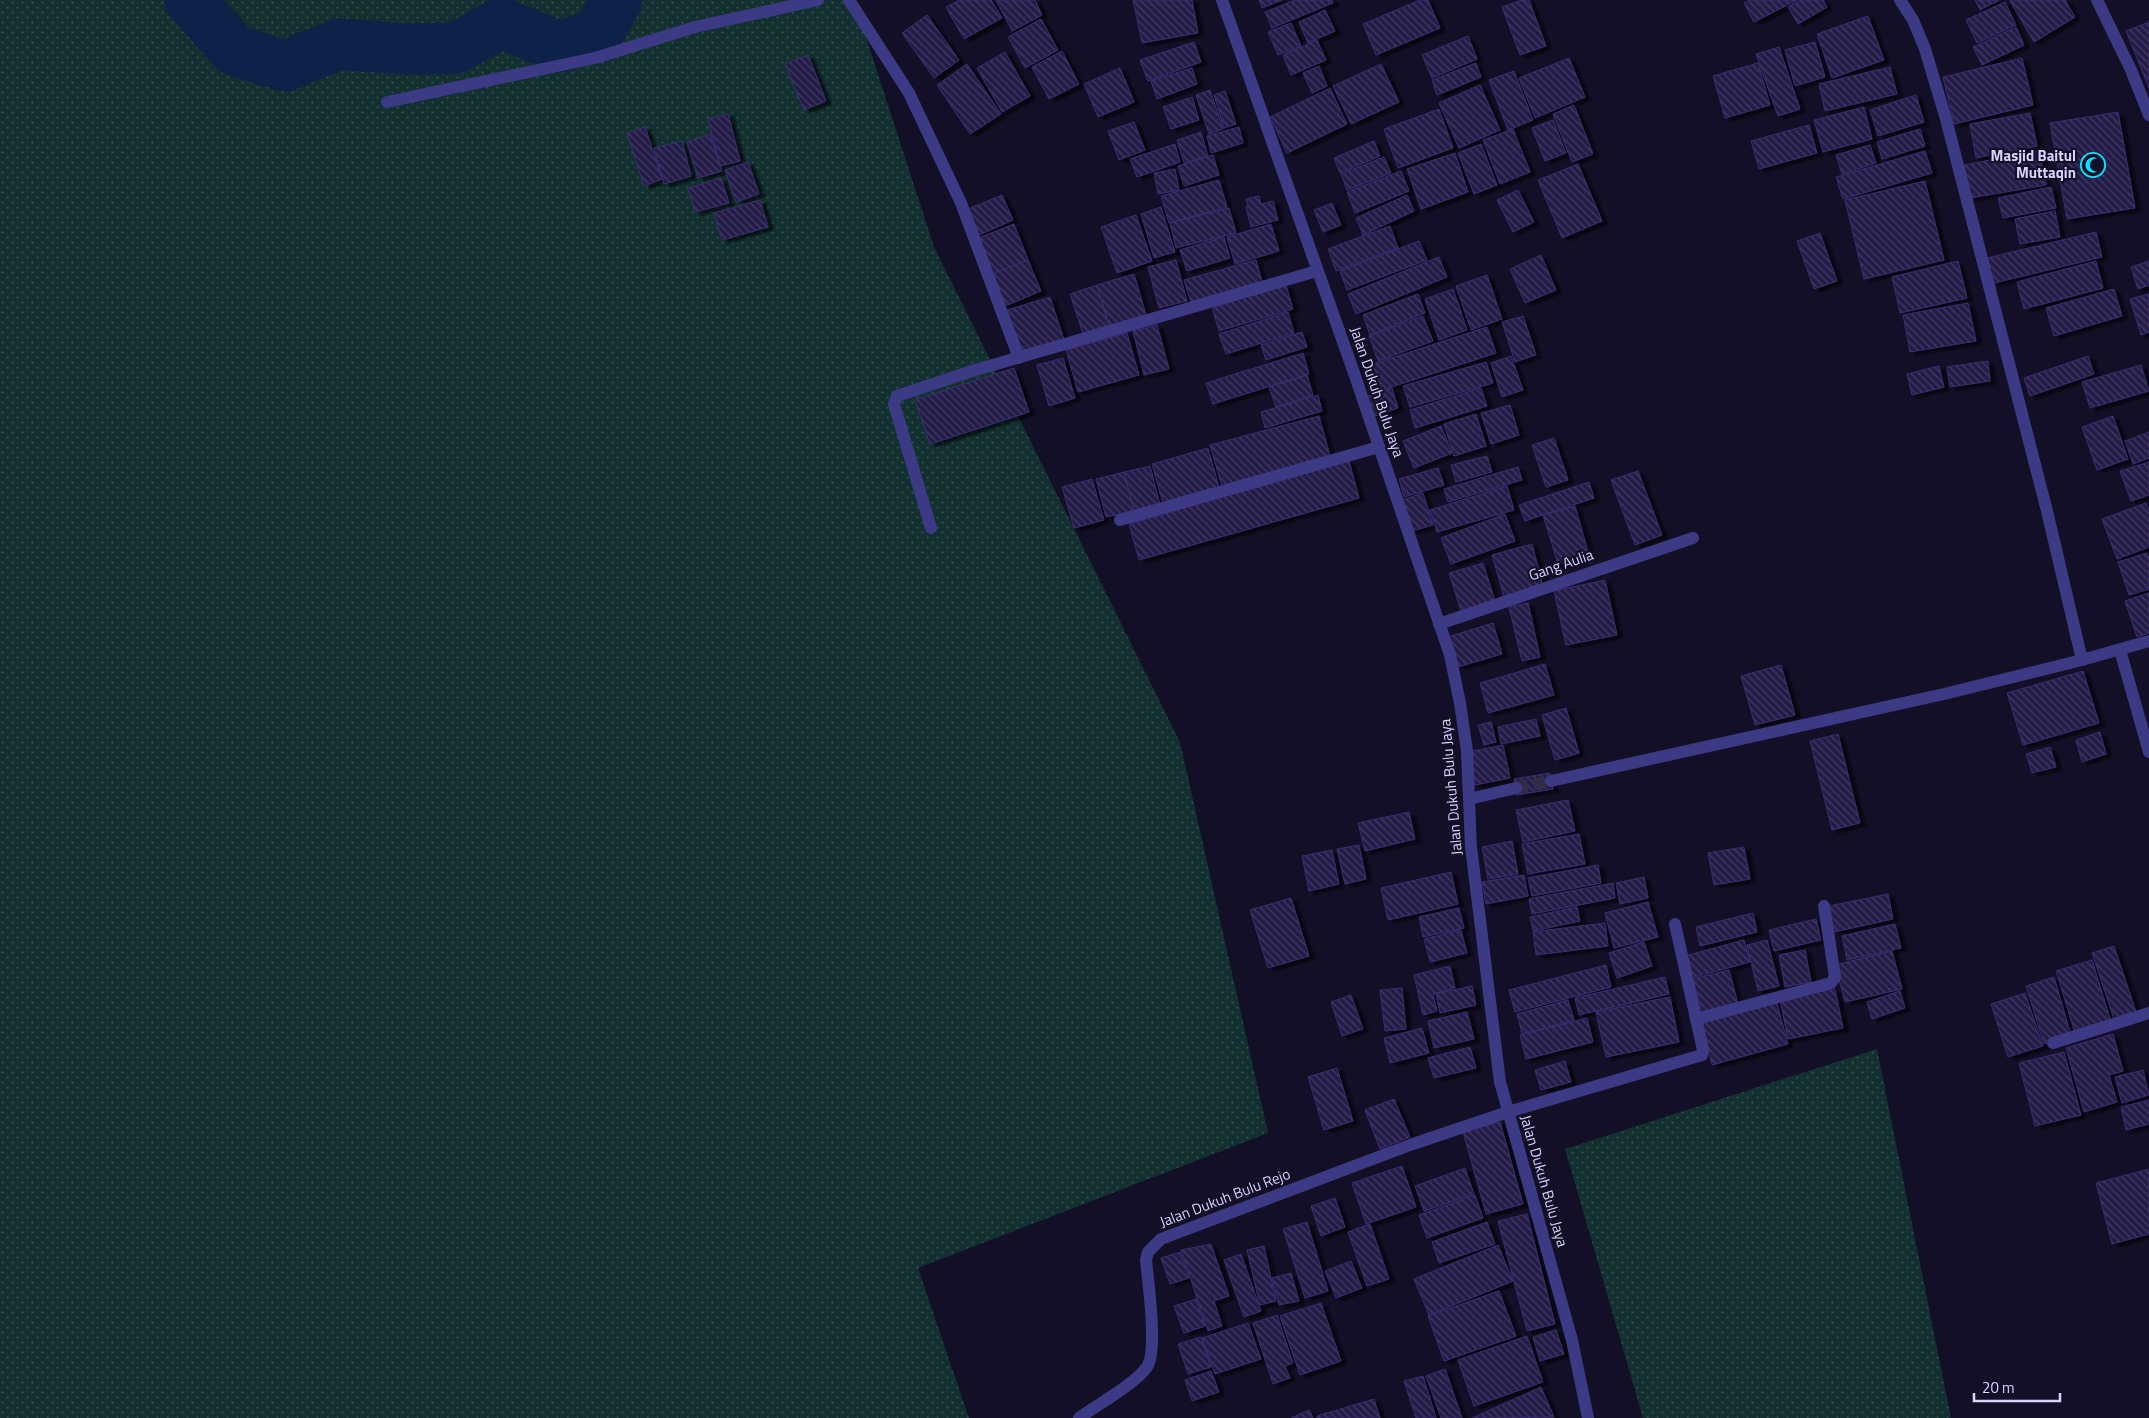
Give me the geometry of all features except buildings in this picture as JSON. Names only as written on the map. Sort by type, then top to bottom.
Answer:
[{"type":"street","points":[[387,102],[595,58],[695,27],[818,0]]},
{"type":"street","points":[[849,0],[909,94],[953,186],[1019,358]]},
{"type":"street","name":"Jalan Dukuh Bulu Jaya","points":[[1222,0],[1450,655],[1467,751],[1472,847],[1500,1082],[1572,1340],[1588,1418]]},
{"type":"street","points":[[1900,0],[1913,20],[1925,49],[1946,119],[2047,511],[2082,660]]},
{"type":"street","points":[[2097,0],[2132,70],[2149,115]]},
{"type":"street","points":[[931,528],[894,399],[902,394],[1019,358],[1317,271]]},
{"type":"street","points":[[1120,520],[1379,447]]},
{"type":"street","name":"Gang Aulia","points":[[1439,624],[1693,538]]},
{"type":"street","points":[[1551,780],[1944,694],[2082,660],[2149,641]]},
{"type":"street","points":[[2120,650],[2149,752]]},
{"type":"street","points":[[1469,799],[1516,788]]},
{"type":"street","points":[[1696,1019],[1831,983],[1835,977],[1824,906]]},
{"type":"street","name":"Jalan Dukuh Bulu Rejo","points":[[1079,1418],[1134,1380],[1147,1366],[1153,1347],[1146,1260],[1148,1252],[1161,1239],[1410,1145],[1508,1112],[1702,1055],[1703,1050],[1675,924]]},
{"type":"street","points":[[2053,1043],[2149,1014]]},
{"type":"green space","points":[[0,0],[854,0],[934,247],[1180,742],[1268,1133],[918,1268],[969,1418],[0,1418]]},
{"type":"green space","points":[[1877,1049],[1951,1418],[1643,1418],[1565,1149]]},
{"type":"waterway","points":[[190,0],[234,50],[285,66],[339,44],[407,49],[456,48],[501,23],[560,47],[598,34],[617,0]]},
{"type":"tunnel","points":[[1516,788],[1551,781]]},
{"type":"place","name":"Masjid Baitul Muttaqin","points":[[2093,165]]}]
